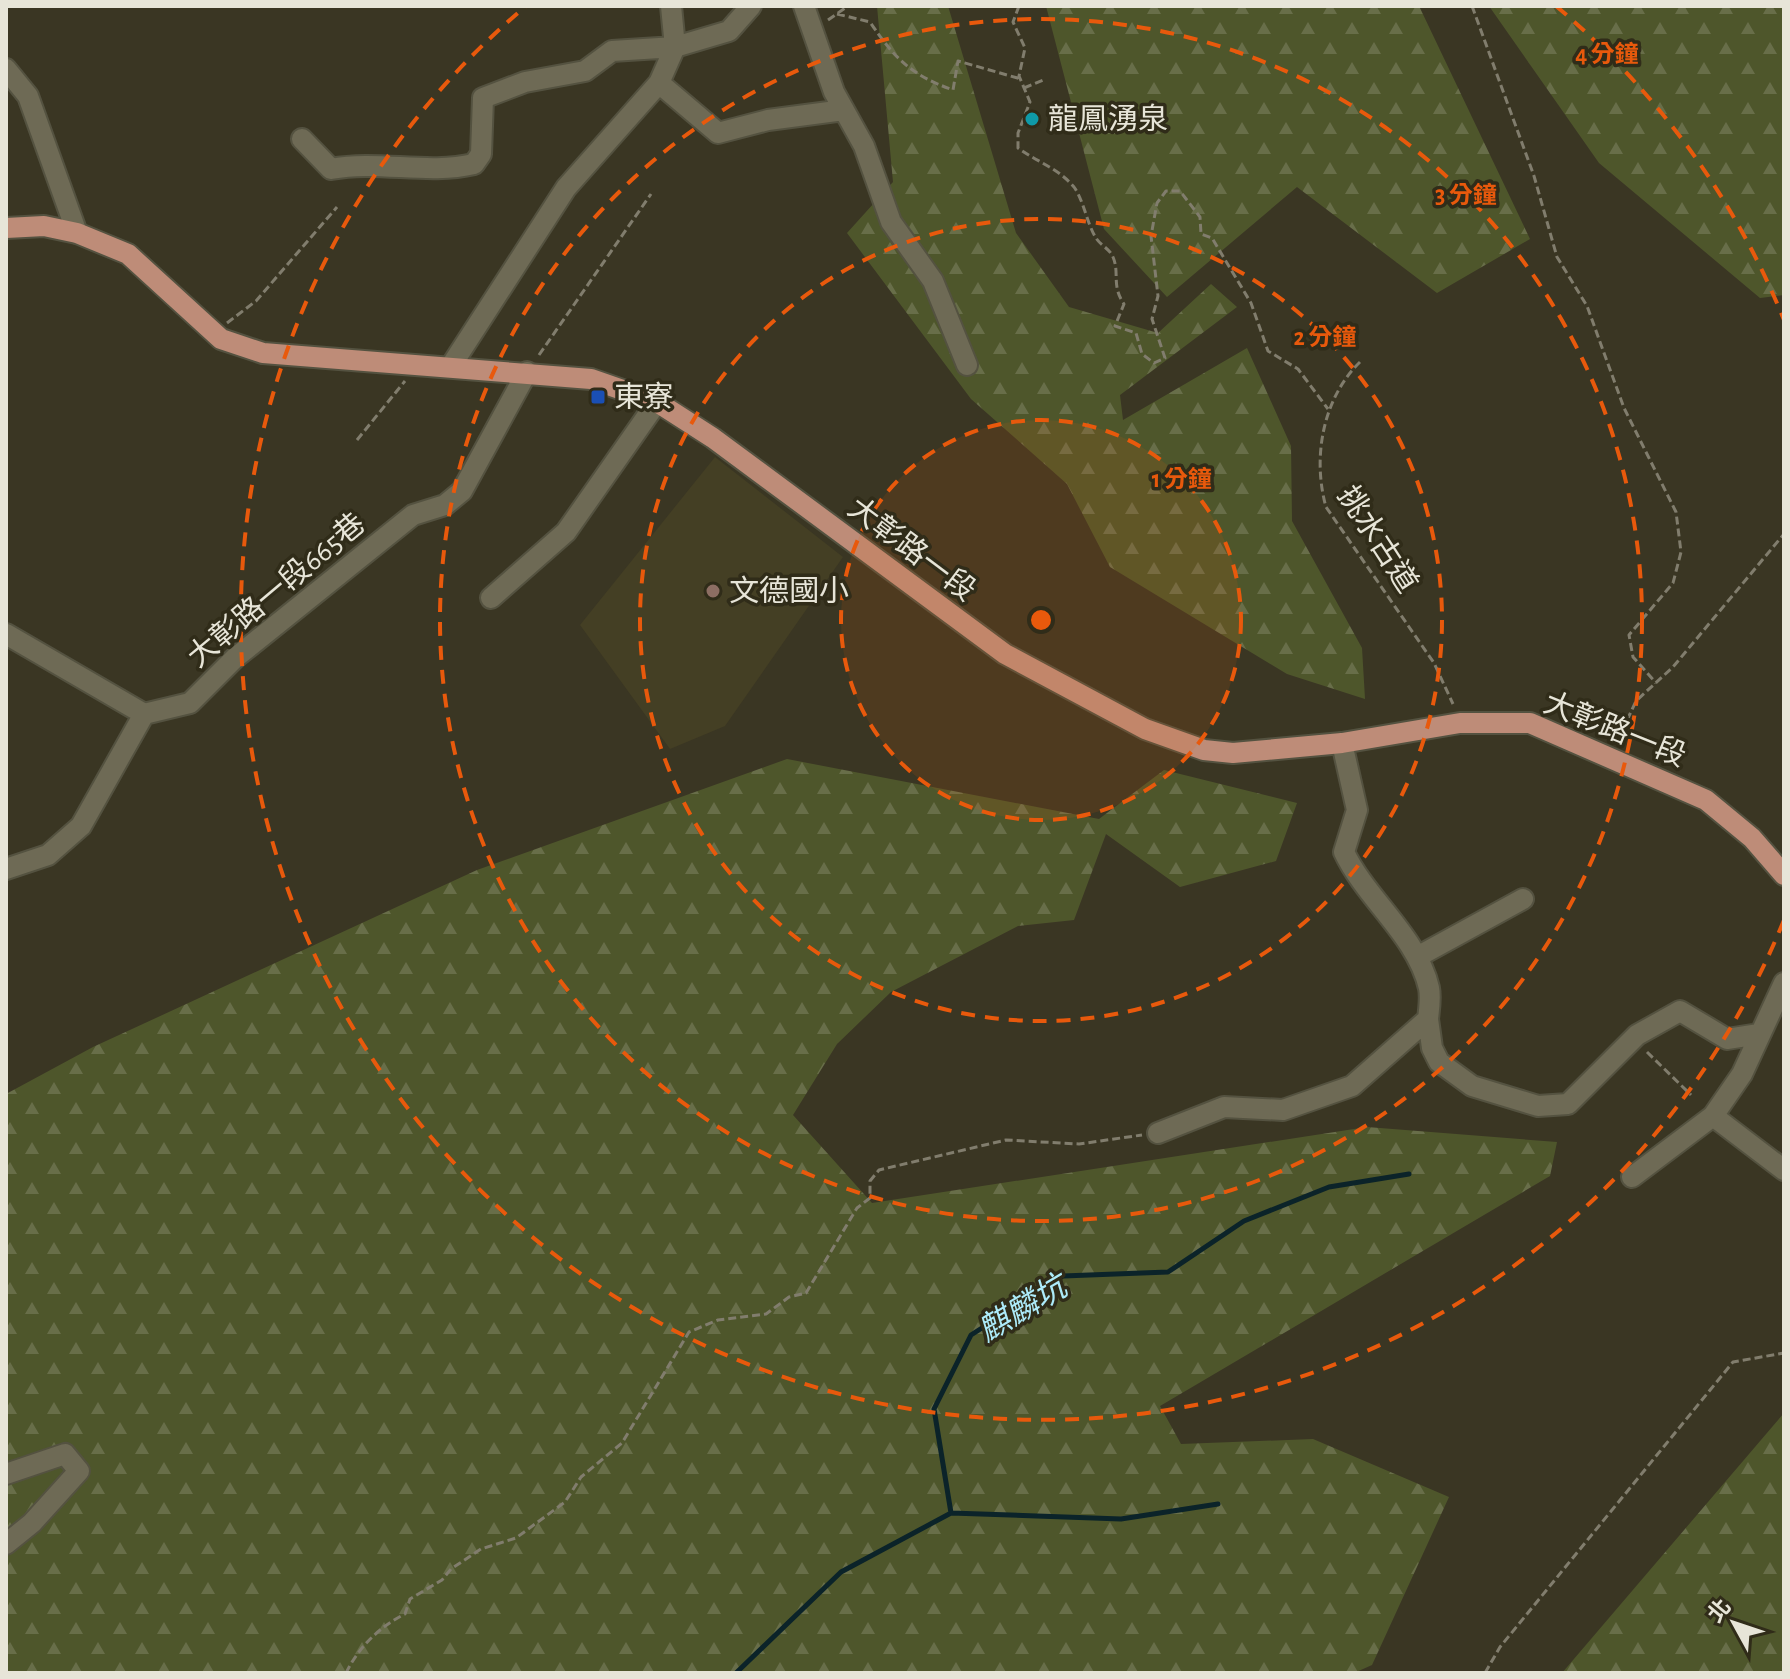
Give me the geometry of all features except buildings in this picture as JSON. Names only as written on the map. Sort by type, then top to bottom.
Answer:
[{"type":"main road","name":"大彰路一段","points":[[6,228],[44,226],[77,233],[128,254],[215,334],[263,353],[591,379],[657,402],[713,438],[1005,654],[1145,729],[1204,750],[1233,753],[1342,743],[1460,723],[1530,723],[1706,800],[1752,838],[1784,875]]},
{"type":"lane","points":[[451,366],[566,188],[659,83],[675,47],[671,6]]},
{"type":"lane","points":[[302,139],[331,169],[361,164],[450,170],[474,164],[481,154],[483,98],[525,82],[585,71],[612,51],[675,47],[729,31],[751,6]]},
{"type":"lane","points":[[804,6],[834,92],[864,146],[891,222],[933,281],[967,365]]},
{"type":"lane","points":[[6,69],[28,96],[77,233]]},
{"type":"lane","points":[[659,83],[718,133],[768,120],[844,110]]},
{"type":"lane","name":"大彰路一段665巷","points":[[144,714],[190,703],[235,658],[413,515],[445,505],[462,491],[527,372]]},
{"type":"lane","points":[[491,598],[566,532],[657,402]]},
{"type":"lane","points":[[6,634],[144,714],[81,826],[48,855],[6,869]]},
{"type":"lane","points":[[1342,743],[1357,810],[1344,852],[1356,877],[1417,957],[1429,990],[1428,1019],[1432,1048],[1439,1062],[1472,1086],[1538,1106],[1568,1104],[1637,1035],[1680,1011],[1727,1039],[1759,1034]]},
{"type":"lane","points":[[1417,957],[1523,899]]},
{"type":"lane","points":[[1632,1177],[1713,1116],[1742,1074],[1784,983]]},
{"type":"lane","points":[[1158,1133],[1224,1107],[1283,1110],[1352,1086],[1428,1019]]},
{"type":"lane","points":[[1713,1116],[1784,1170]]},
{"type":"lane","points":[[6,1474],[65,1454],[79,1471],[32,1523],[6,1544]]},
{"type":"path","points":[[812,30],[848,6]]},
{"type":"path","points":[[1019,6],[1013,22],[1025,48],[1021,79],[1030,102],[1018,133],[1018,148],[1034,160],[1049,164],[1076,189],[1081,208],[1093,222],[1094,236],[1113,257],[1115,291],[1124,304],[1115,326],[1136,333],[1142,354],[1154,363],[1165,358],[1152,319],[1158,296],[1151,236],[1157,203],[1166,191],[1180,191],[1200,217],[1201,234],[1212,238],[1251,303],[1268,351],[1298,369],[1328,409],[1343,379],[1360,362]]},
{"type":"path","points":[[1472,6],[1534,176],[1557,257],[1587,306],[1624,408],[1676,512],[1681,552],[1673,583],[1629,635],[1633,657],[1656,683]]},
{"type":"path","points":[[837,14],[870,22],[892,54],[922,79],[953,90],[958,61],[1021,79]]},
{"type":"path","points":[[1024,88],[1046,79]]},
{"type":"path","points":[[527,372],[651,194]]},
{"type":"path","points":[[215,334],[256,301],[337,207]]},
{"type":"path","points":[[357,440],[420,364]]},
{"type":"path","name":"挑水古道","points":[[1328,409],[1319,480],[1326,507],[1434,663],[1460,723]]},
{"type":"path","points":[[1611,756],[1636,701],[1673,667],[1784,534]]},
{"type":"path","points":[[1637,1035],[1652,1060],[1691,1095]]},
{"type":"path","points":[[346,1673],[371,1639],[405,1614],[410,1599],[481,1549],[516,1538],[565,1502],[581,1477],[622,1443],[689,1332],[718,1320],[766,1314],[789,1297],[806,1293],[857,1208],[870,1198],[870,1181],[879,1170],[1006,1140],[1079,1144],[1158,1133]]},
{"type":"path","points":[[1485,1673],[1500,1647],[1733,1362],[1784,1353]]},
{"type":"shaded area","name":"文德國小","points":[[715,457],[843,557],[725,726],[670,749],[580,625]]},
{"type":"green space","points":[[877,6],[948,6],[1016,233],[1069,307],[1158,333],[1211,284],[1237,307],[1120,395],[1123,420],[1247,348],[1291,446],[1292,521],[1362,648],[1365,699],[1287,674],[1110,567],[1067,484],[971,399],[847,233],[893,182]]},
{"type":"green space","points":[[1046,6],[1419,6],[1530,239],[1437,293],[1297,187],[1167,297],[1104,229]]},
{"type":"green space","points":[[1489,6],[1784,6],[1784,295],[1760,298],[1599,163]]},
{"type":"green space","points":[[787,759],[1099,819],[1164,770],[1297,803],[1276,861],[1180,887],[1106,834],[1074,920],[1018,926],[891,992],[837,1044],[793,1115],[872,1203],[1367,1127],[1557,1142],[1550,1176],[1160,1406],[1181,1444],[1313,1439],[1449,1497],[1372,1665],[1354,1673],[6,1673],[6,1094],[93,1047],[477,870]]},
{"type":"green space","points":[[1784,1413],[1784,1673],[1562,1673]]},
{"type":"waterway","name":"麒麟坑","points":[[736,1673],[841,1572],[951,1513],[934,1409],[971,1335],[1063,1276],[1168,1272],[1244,1221],[1329,1187],[1409,1174]]},
{"type":"waterway","points":[[951,1513],[1121,1519],[1218,1504]]},
{"type":"place","name":"龍鳳湧泉","points":[[1032,119]]},
{"type":"place","name":"東寮","points":[[598,397]]},
{"type":"place","name":"文德國小","points":[[713,591]]}]
